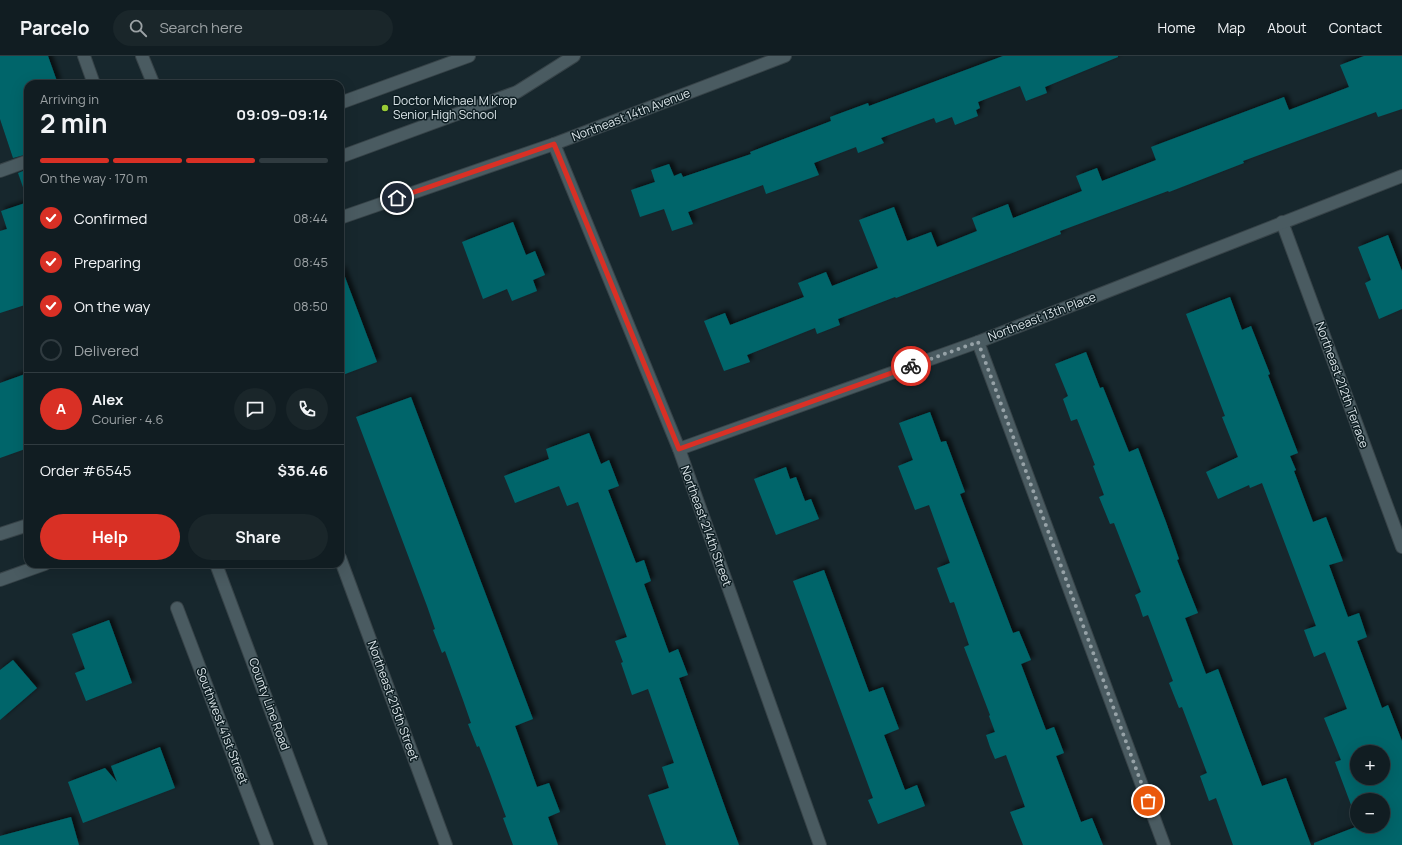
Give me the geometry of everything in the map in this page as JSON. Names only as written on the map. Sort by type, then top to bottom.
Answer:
[{"type":"street","points":[[84,56],[93,80]]},
{"type":"street","points":[[142,56],[151,80]]},
{"type":"street","points":[[344,101],[468,56]]},
{"type":"street","points":[[344,156],[517,92],[574,56]]},
{"type":"street","name":"Northeast 14th Avenue","points":[[344,217],[554,144],[785,56]]},
{"type":"street","name":"Northeast 214th Street","points":[[554,144],[679,449],[820,845]]},
{"type":"street","points":[[0,171],[24,162]]},
{"type":"street","name":"Northeast 13th Place","points":[[679,449],[978,342],[1402,176]]},
{"type":"street","name":"Northeast 212th Terrace","points":[[1282,222],[1402,547]]},
{"type":"street","points":[[978,342],[1164,845]]},
{"type":"street","points":[[0,534],[24,525]]},
{"type":"street","points":[[0,580],[34,568]]},
{"type":"street","name":"County Line Road","points":[[217,568],[321,845]]},
{"type":"street","name":"Northeast 215th Street","points":[[344,568],[446,845]]},
{"type":"street","name":"Southwest 41st Street","points":[[177,608],[267,845]]},
{"type":"building","points":[[0,56],[48,56],[57,80],[24,80],[24,155],[13,158],[0,119]]},
{"type":"building","points":[[1003,56],[1118,57],[1045,87],[1047,93],[1026,101],[1020,86],[978,102],[980,108],[976,110],[978,116],[955,125],[952,117],[936,123],[934,118],[881,138],[884,143],[858,153],[856,147],[814,163],[819,175],[766,194],[763,185],[688,212],[693,224],[672,231],[664,209],[640,217],[631,190],[655,182],[651,170],[669,164],[674,176],[681,173],[683,177],[751,154],[750,152],[831,121],[830,117],[868,103],[869,106]]},
{"type":"building","points":[[1364,56],[1402,56],[1402,109],[1378,117],[1376,112],[1243,161],[1244,163],[1169,192],[1168,191],[1060,231],[1061,234],[838,319],[840,325],[817,334],[815,328],[747,355],[750,362],[724,371],[704,321],[725,313],[730,325],[804,297],[798,283],[826,272],[832,286],[878,268],[859,220],[894,207],[907,241],[931,232],[937,247],[977,231],[972,218],[1008,204],[1013,218],[1082,191],[1076,176],[1097,168],[1102,181],[1156,160],[1151,147],[1284,97],[1289,110],[1349,87],[1340,65]]},
{"type":"building","points":[[24,171],[24,190],[18,173]]},
{"type":"building","points":[[24,203],[24,305],[0,313],[0,231],[7,229],[1,211]]},
{"type":"building","points":[[513,222],[526,255],[535,251],[545,275],[533,280],[537,291],[512,301],[507,289],[483,299],[462,242]]},
{"type":"building","points":[[1388,235],[1402,271],[1402,309],[1379,319],[1365,283],[1371,280],[1358,247]]},
{"type":"building","points":[[344,274],[377,362],[344,374]]},
{"type":"building","points":[[1230,297],[1242,330],[1251,326],[1270,374],[1268,375],[1298,453],[1290,456],[1313,522],[1326,517],[1343,561],[1329,565],[1348,617],[1359,613],[1367,637],[1357,641],[1382,708],[1388,705],[1402,741],[1402,845],[1314,845],[1314,843],[1350,829],[1350,833],[1390,833],[1390,793],[1350,793],[1350,802],[1335,762],[1341,760],[1324,718],[1347,709],[1325,652],[1314,657],[1304,630],[1316,626],[1262,483],[1250,488],[1249,485],[1218,499],[1206,472],[1238,457],[1222,417],[1225,416],[1186,314]]},
{"type":"building","points":[[1086,352],[1100,388],[1103,387],[1129,452],[1138,448],[1166,522],[1179,559],[1177,560],[1198,613],[1185,618],[1206,674],[1218,669],[1262,786],[1286,778],[1311,845],[1233,845],[1216,798],[1209,801],[1200,776],[1207,773],[1182,707],[1179,708],[1169,683],[1173,681],[1148,615],[1143,617],[1135,595],[1141,592],[1114,523],[1110,524],[1099,497],[1104,495],[1093,466],[1095,465],[1077,419],[1071,421],[1063,399],[1068,396],[1055,364]]},
{"type":"building","points":[[24,374],[24,449],[0,458],[0,383]]},
{"type":"building","points":[[411,397],[533,719],[515,726],[537,787],[549,783],[560,812],[548,817],[558,845],[513,845],[503,818],[506,817],[479,746],[477,747],[468,724],[471,723],[463,700],[445,651],[442,653],[433,630],[435,629],[427,606],[356,417]]},
{"type":"building","points":[[930,412],[941,442],[946,441],[965,492],[960,494],[1013,633],[1019,631],[1031,660],[1021,664],[1046,730],[1054,727],[1064,753],[1056,756],[1081,822],[1092,818],[1103,845],[1023,845],[1010,812],[1025,807],[1006,755],[995,759],[990,747],[986,735],[995,732],[989,716],[990,715],[964,647],[969,645],[954,602],[950,603],[937,568],[950,563],[929,505],[915,510],[898,466],[913,460],[899,423]]},
{"type":"building","points":[[589,433],[601,464],[609,460],[619,486],[608,490],[636,563],[644,560],[651,581],[644,584],[669,653],[678,649],[688,675],[679,678],[739,845],[666,845],[648,795],[669,788],[662,767],[674,763],[648,689],[632,695],[621,663],[623,662],[615,641],[627,637],[578,502],[567,506],[559,486],[515,503],[504,476],[549,459],[546,449]]},
{"type":"building","points":[[786,467],[790,479],[796,477],[805,501],[811,499],[819,519],[776,535],[754,479]]},
{"type":"building","points":[[824,570],[869,692],[883,687],[899,729],[884,735],[905,790],[917,785],[925,806],[878,824],[868,800],[873,798],[793,581]]},
{"type":"building","points":[[109,620],[132,683],[86,701],[75,673],[85,669],[72,634]]},
{"type":"building","points":[[13,660],[37,688],[0,720],[0,670]]},
{"type":"building","points":[[160,747],[175,788],[83,823],[68,782],[105,768],[117,782],[111,766]]},
{"type":"building","points":[[71,817],[79,845],[0,845],[0,836]]},
{"type":"way so far","points":[[911,366],[978,342],[1148,801]]},
{"type":"place","name":"Doctor Michael M Krop Senior High School","points":[[385,108]]},
{"type":"route","points":[[397,198],[554,144],[679,449],[911,366]]}]
